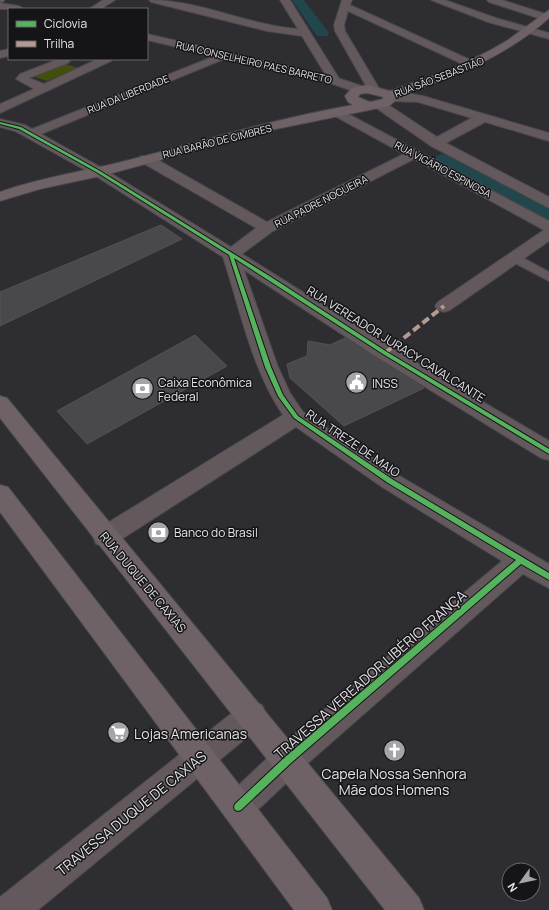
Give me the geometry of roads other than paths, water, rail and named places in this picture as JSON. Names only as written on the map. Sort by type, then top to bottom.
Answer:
[{"type":"main road","name":"RUA SÃO SEBASTIÃO","points":[[361,90],[374,90],[382,101],[474,65],[496,54],[548,16]]},
{"type":"main road","points":[[361,90],[352,94],[352,99],[360,104],[382,101]]},
{"type":"main road","name":"RUA BARÃO DE CIMBRES","points":[[337,112],[352,99]]},
{"type":"main road","name":"RUA BARÃO DE CIMBRES","points":[[0,196],[52,181],[99,172],[232,136],[382,101]]},
{"type":"main road","name":"RUA DUQUE DE CAXIAS","points":[[0,403],[105,537],[252,715],[407,910]]},
{"type":"main road","points":[[0,494],[315,910]]},
{"type":"street","points":[[96,8],[110,0]]},
{"type":"street","points":[[154,0],[184,6],[265,29],[305,33]]},
{"type":"street","points":[[285,0],[334,80]]},
{"type":"street","points":[[436,0],[528,31],[549,36]]},
{"type":"street","points":[[492,0],[548,16]]},
{"type":"street","points":[[374,90],[340,32],[339,25],[347,3],[474,65]]},
{"type":"street","points":[[0,6],[13,8]]},
{"type":"street","name":"RUA CONSELHEIRO PAES BARRETO","points":[[149,38],[225,54],[334,80],[361,90]]},
{"type":"street","name":"RUA DA LIBERDADE","points":[[31,134],[225,54]]},
{"type":"street","points":[[43,88],[22,79],[24,76],[60,60],[92,66]]},
{"type":"street","points":[[0,109],[105,60]]},
{"type":"street","points":[[382,101],[406,97],[419,99],[549,136]]},
{"type":"street","name":"RUA VIGÁRIO ESPINOSA","points":[[382,101],[436,143],[549,203]]},
{"type":"street","name":"RUA VIGÁRIO ESPINOSA","points":[[337,112],[549,227]]},
{"type":"street","points":[[436,143],[482,118]]},
{"type":"street","name":"RUA VEREADOR JURACY CAVALCANTE","points":[[0,123],[20,128],[99,172],[385,353],[549,452]]},
{"type":"street","name":"RUA PADRE NOGUEIRA","points":[[231,255],[267,228],[414,154]]},
{"type":"street","points":[[146,159],[267,228]]},
{"type":"street","points":[[444,306],[549,234]]},
{"type":"street","name":"RUA TREZE DE MAIO","points":[[231,255],[268,367],[281,396],[296,417],[390,481],[520,561],[549,577]]},
{"type":"street","points":[[105,537],[296,417]]},
{"type":"street","name":"TRAVESSA VEREADOR LIBÉRIO FRANÇA","points":[[238,807],[288,760],[520,561]]},
{"type":"street","name":"TRAVESSA DUQUE DE CAXIAS","points":[[10,910],[252,715]]},
{"type":"lane","points":[[516,258],[549,277]]},
{"type":"waterway","points":[[298,0],[322,33]]},
{"type":"waterway","points":[[442,160],[549,216]]},
{"type":"place","name":"INSS","points":[[356,383]]},
{"type":"place","name":"Caixa Econômica Federal","points":[[142,389]]},
{"type":"place","name":"Banco do Brasil","points":[[159,532]]},
{"type":"place","name":"Lojas Americanas","points":[[119,733]]},
{"type":"place","name":"Capela Nossa Senhora Mãe dos Homens","points":[[394,751]]}]
